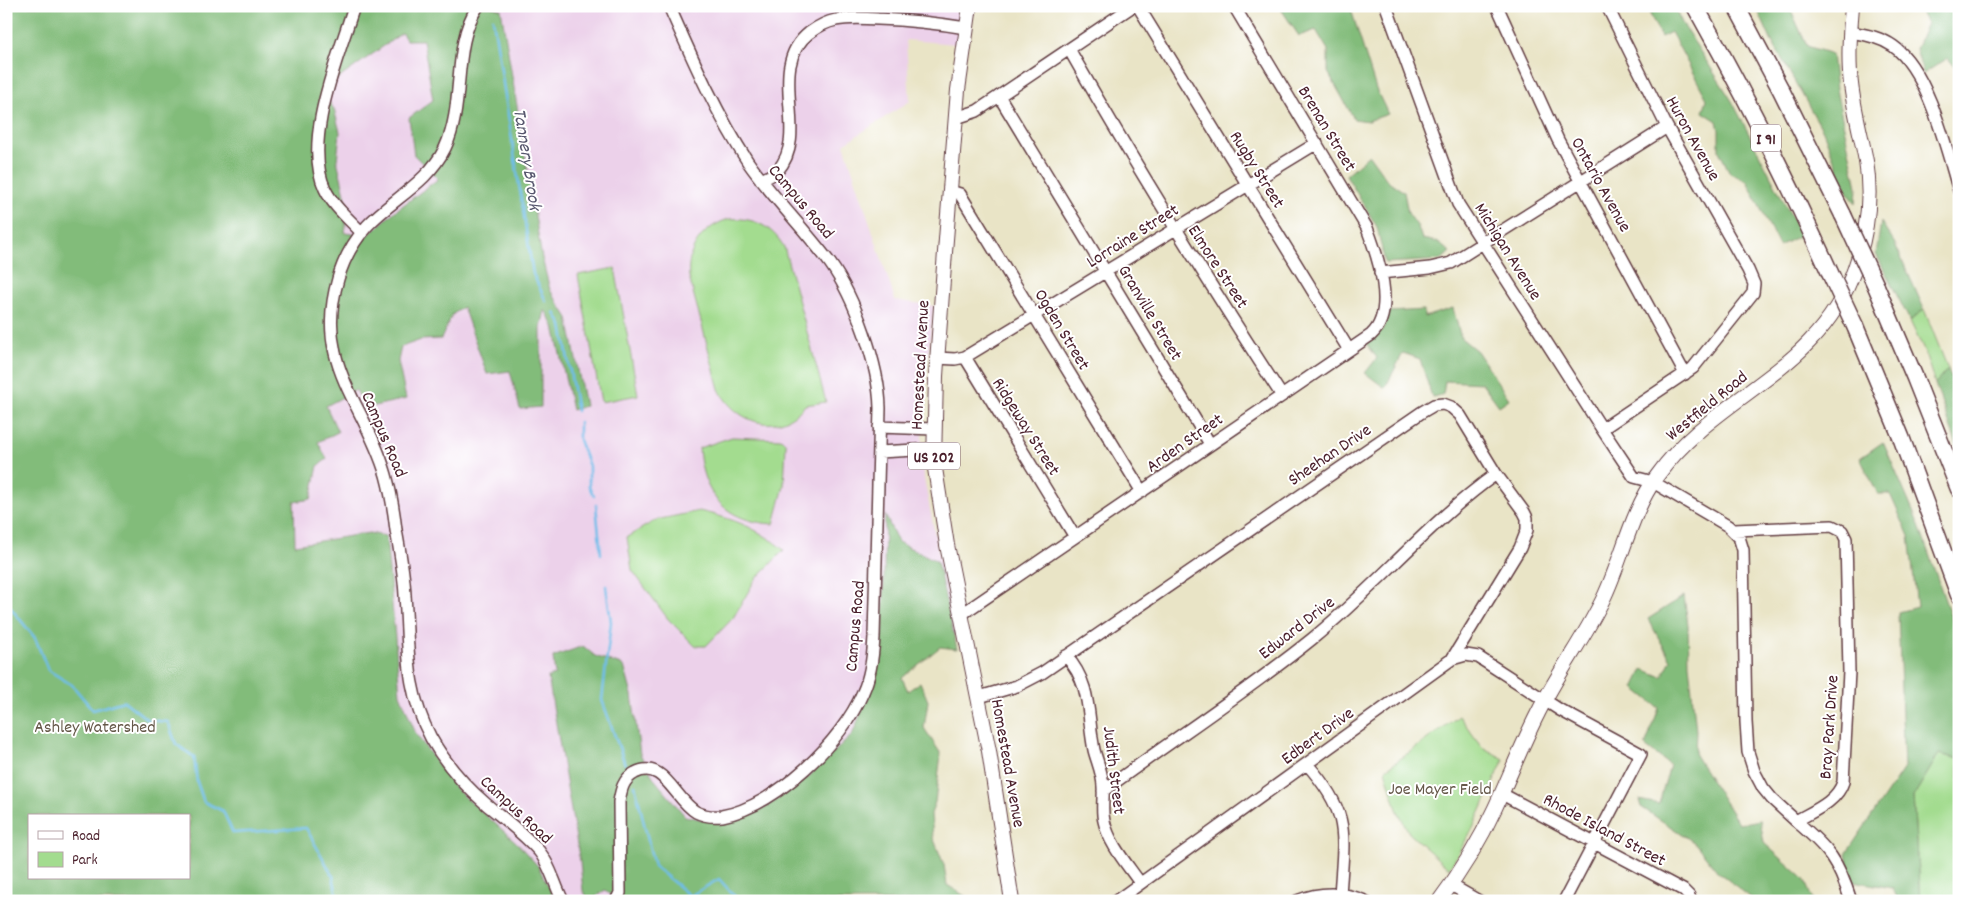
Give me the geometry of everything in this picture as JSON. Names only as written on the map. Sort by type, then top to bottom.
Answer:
[{"type":"highway","name":"I 91","points":[[1695,6],[1779,164],[1855,326],[1910,461],[1959,595]]},
{"type":"highway","name":"I 91","points":[[1736,6],[1795,116],[1876,286],[1916,378],[1959,489]]},
{"type":"main road","name":"Homestead Avenue","points":[[970,6],[956,118],[950,191],[937,358],[934,449],[940,510],[979,696],[995,783],[1012,901]]},
{"type":"main road","name":"Westfield Road","points":[[1439,901],[1480,838],[1545,699],[1604,597],[1635,515],[1652,482],[1693,436],[1782,369],[1807,346],[1826,323],[1849,283],[1864,235],[1868,196],[1866,160],[1850,82],[1852,6]]},
{"type":"street","points":[[354,6],[319,124],[316,158],[327,193],[362,232]]},
{"type":"street","name":"Campus Road","points":[[478,6],[469,23],[465,38],[453,124],[443,151],[423,177],[377,216],[362,232],[346,259],[338,279],[332,315],[333,340],[341,374],[380,457],[392,498],[404,580],[408,659],[414,698],[428,731],[449,765],[468,788],[541,854],[552,871],[563,900]]},
{"type":"street","name":"Campus Road","points":[[616,901],[620,893],[619,802],[622,788],[631,775],[645,769],[654,771],[665,779],[696,812],[715,817],[727,815],[758,802],[797,775],[827,748],[853,711],[864,690],[873,653],[880,396],[876,373],[848,293],[825,256],[783,208],[746,158],[712,100],[669,6]]},
{"type":"street","points":[[956,118],[977,111],[1133,6]]},
{"type":"street","name":"Rugby Street","points":[[1138,6],[1178,68],[1348,350]]},
{"type":"street","name":"Brenan Street","points":[[1234,6],[1367,228],[1380,273]]},
{"type":"street","name":"Michigan Avenue","points":[[1386,6],[1458,204],[1634,477],[1652,482]]},
{"type":"street","name":"Ontario Avenue","points":[[1497,6],[1558,140],[1686,374]]},
{"type":"street","name":"Huron Avenue","points":[[1607,6],[1667,127],[1746,265],[1754,285],[1753,293],[1693,368],[1686,374]]},
{"type":"street","points":[[762,180],[777,171],[787,154],[789,137],[788,83],[791,60],[798,44],[812,31],[833,20],[853,18],[910,21],[966,28]]},
{"type":"street","points":[[1850,32],[1887,42],[1910,62],[1932,109],[1959,191]]},
{"type":"street","name":"Elmore Street","points":[[1069,49],[1111,124],[1174,229],[1282,396]]},
{"type":"street","name":"Granville Street","points":[[998,96],[1210,444]]},
{"type":"street","points":[[1380,273],[1442,266],[1456,260],[1667,127]]},
{"type":"street","name":"Lorraine Street","points":[[965,357],[1317,143]]},
{"type":"street","name":"Ogden Street","points":[[950,191],[960,194],[1142,492]]},
{"type":"street","name":"Arden Street","points":[[962,614],[1371,335],[1382,321],[1384,305],[1380,273]]},
{"type":"street","points":[[937,358],[955,359],[965,357]]},
{"type":"street","name":"Ridgeway Street","points":[[965,357],[1075,537]]},
{"type":"street","points":[[1602,429],[1686,374]]},
{"type":"street","name":"Sheehan Drive","points":[[979,696],[1023,683],[1066,656],[1434,405],[1447,405],[1460,416],[1496,474],[1527,518],[1527,530],[1515,558],[1452,659]]},
{"type":"street","points":[[879,427],[934,429]]},
{"type":"street","points":[[879,452],[934,449]]},
{"type":"street","name":"Edward Drive","points":[[1103,791],[1311,640],[1349,608],[1471,492],[1496,474]]},
{"type":"street","points":[[1652,482],[1734,530],[1741,542],[1743,550],[1746,722],[1749,759],[1756,776],[1767,794],[1833,856],[1840,869],[1851,901]]},
{"type":"street","name":"Bray Park Drive","points":[[1734,530],[1832,526],[1842,531],[1846,538],[1849,672],[1843,782],[1840,790],[1834,797],[1796,821]]},
{"type":"street","points":[[1452,659],[1466,655],[1478,657],[1560,710],[1641,754],[1564,901]]},
{"type":"street","name":"Judith Street","points":[[1066,656],[1078,673],[1088,701],[1094,748],[1101,773],[1103,791],[1102,811],[1106,830],[1114,846],[1140,883]]},
{"type":"street","name":"Edbert Drive","points":[[1116,901],[1452,659]]},
{"type":"street","points":[[1307,764],[1327,790],[1341,818],[1344,847],[1340,894]]},
{"type":"street","name":"Rhode Island Street","points":[[1502,794],[1683,890],[1690,899]]},
{"type":"street","name":"Campus Road","points":[[607,901],[619,878]]},
{"type":"street","points":[[1450,885],[1479,901]]},
{"type":"street","points":[[1297,901],[1320,895],[1340,894],[1364,901]]},
{"type":"shaded area","points":[[437,6],[964,6],[956,44],[906,40],[910,101],[844,144],[895,300],[934,306],[921,416],[924,478],[957,633],[883,693],[928,901],[310,901],[6,317]]},
{"type":"green space","name":"Ashley Watershed","points":[[6,6],[488,6],[501,9],[542,258],[550,290],[568,318],[585,406],[572,410],[554,326],[545,310],[541,328],[541,407],[520,409],[510,371],[487,374],[463,307],[452,315],[441,339],[421,340],[401,347],[398,361],[406,399],[365,408],[356,390],[326,406],[338,432],[318,442],[327,459],[318,466],[311,499],[294,502],[295,545],[369,533],[386,536],[400,694],[416,734],[456,789],[515,841],[538,866],[556,901],[6,901]],"holes":[[[402,33],[406,40],[423,40],[433,100],[409,118],[414,155],[438,179],[394,212],[367,236],[345,233],[348,207],[337,160],[340,132],[334,109],[321,91]]]},
{"type":"green space","points":[[1279,6],[1350,6],[1376,89],[1388,114],[1368,121],[1354,119],[1328,72],[1328,50],[1316,30],[1299,36]]},
{"type":"green space","points":[[1646,6],[1674,6],[1682,23],[1732,101],[1801,235],[1779,246],[1747,181],[1730,173],[1719,151],[1717,121],[1703,112],[1707,99],[1671,32],[1661,37]]},
{"type":"green space","points":[[1756,6],[1789,6],[1807,46],[1832,54],[1836,90],[1857,187],[1856,203],[1847,192],[1823,131],[1771,40]]},
{"type":"green space","points":[[1917,6],[1959,6],[1959,72],[1948,58],[1923,74],[1916,49],[1927,23]]},
{"type":"green space","points":[[1369,155],[1387,180],[1404,192],[1408,213],[1418,227],[1422,239],[1437,242],[1450,252],[1441,260],[1385,263],[1377,227],[1346,175]]},
{"type":"green space","points":[[729,219],[754,221],[761,224],[774,233],[784,247],[826,402],[805,405],[794,415],[783,421],[771,423],[758,422],[746,418],[726,401],[719,389],[689,277],[690,258],[698,241],[711,228]]},
{"type":"green space","points":[[1881,222],[1895,244],[1924,309],[1910,321],[1876,254]]},
{"type":"green space","points":[[615,268],[638,395],[601,402],[578,275]]},
{"type":"green space","points":[[1453,308],[1461,338],[1477,351],[1509,399],[1499,406],[1482,383],[1445,381],[1443,395],[1432,397],[1420,359],[1403,353],[1385,388],[1365,373],[1377,358],[1366,343],[1383,329],[1389,312],[1424,310],[1424,317]]},
{"type":"green space","points":[[1924,309],[1948,369],[1935,384],[1925,353],[1910,321]]},
{"type":"green space","points":[[1948,369],[1959,400],[1959,451],[1935,384]]},
{"type":"green space","points":[[732,437],[781,439],[786,444],[784,486],[774,524],[742,518],[720,503],[711,492],[701,465],[699,448]]},
{"type":"green space","points":[[1883,442],[1918,523],[1959,640],[1959,759],[1939,754],[1913,797],[1920,901],[1899,901],[1892,888],[1853,881],[1846,854],[1904,768],[1898,612],[1917,607],[1909,536],[1890,494],[1878,494],[1860,458]]},
{"type":"green space","points":[[699,511],[744,525],[764,535],[784,550],[755,580],[733,618],[706,646],[695,646],[668,619],[632,570],[627,537],[656,520]]},
{"type":"green space","points":[[885,515],[898,542],[937,561],[957,649],[940,647],[902,678],[908,691],[920,682],[928,701],[924,728],[941,754],[935,802],[931,814],[933,837],[944,865],[947,885],[965,896],[966,901],[617,901],[605,890],[590,901],[583,891],[580,862],[548,677],[555,675],[553,657],[583,646],[595,656],[624,666],[632,695],[640,754],[655,780],[685,816],[725,824],[766,807],[808,777],[852,735],[873,684],[883,634]]},
{"type":"green space","points":[[1684,596],[1696,731],[1695,755],[1739,824],[1760,820],[1764,843],[1804,879],[1813,901],[1755,901],[1718,872],[1695,843],[1641,807],[1639,800],[1659,804],[1670,765],[1645,746],[1659,708],[1634,688],[1643,669],[1662,677],[1671,660],[1648,619]]},
{"type":"green space","name":"Joe Mayer Field","points":[[1459,716],[1482,747],[1504,759],[1473,828],[1449,869],[1409,833],[1397,809],[1385,770]]},
{"type":"green space","points":[[1939,754],[1959,759],[1959,901],[1920,901],[1913,797]]},
{"type":"waterway","name":"Tannery Brook","points":[[493,19],[533,274],[546,301]]},
{"type":"waterway","name":"Tannery Brook","points":[[555,313],[562,325],[577,411]]},
{"type":"waterway","name":"Tannery Brook","points":[[579,422],[579,440],[589,466],[589,487],[594,496]]},
{"type":"waterway","name":"Tannery Brook","points":[[596,505],[601,554]]},
{"type":"waterway","name":"Tannery Brook","points":[[606,586],[611,622],[602,700],[625,764]]},
{"type":"waterway","points":[[6,602],[35,638],[48,670],[72,685],[93,710],[124,701],[148,720],[168,722],[176,744],[194,757],[197,782],[204,802],[223,811],[233,833],[306,828],[333,876],[338,901]]},
{"type":"waterway","name":"Tannery Brook","points":[[635,785],[654,866],[690,896],[719,879],[739,901]]}]
